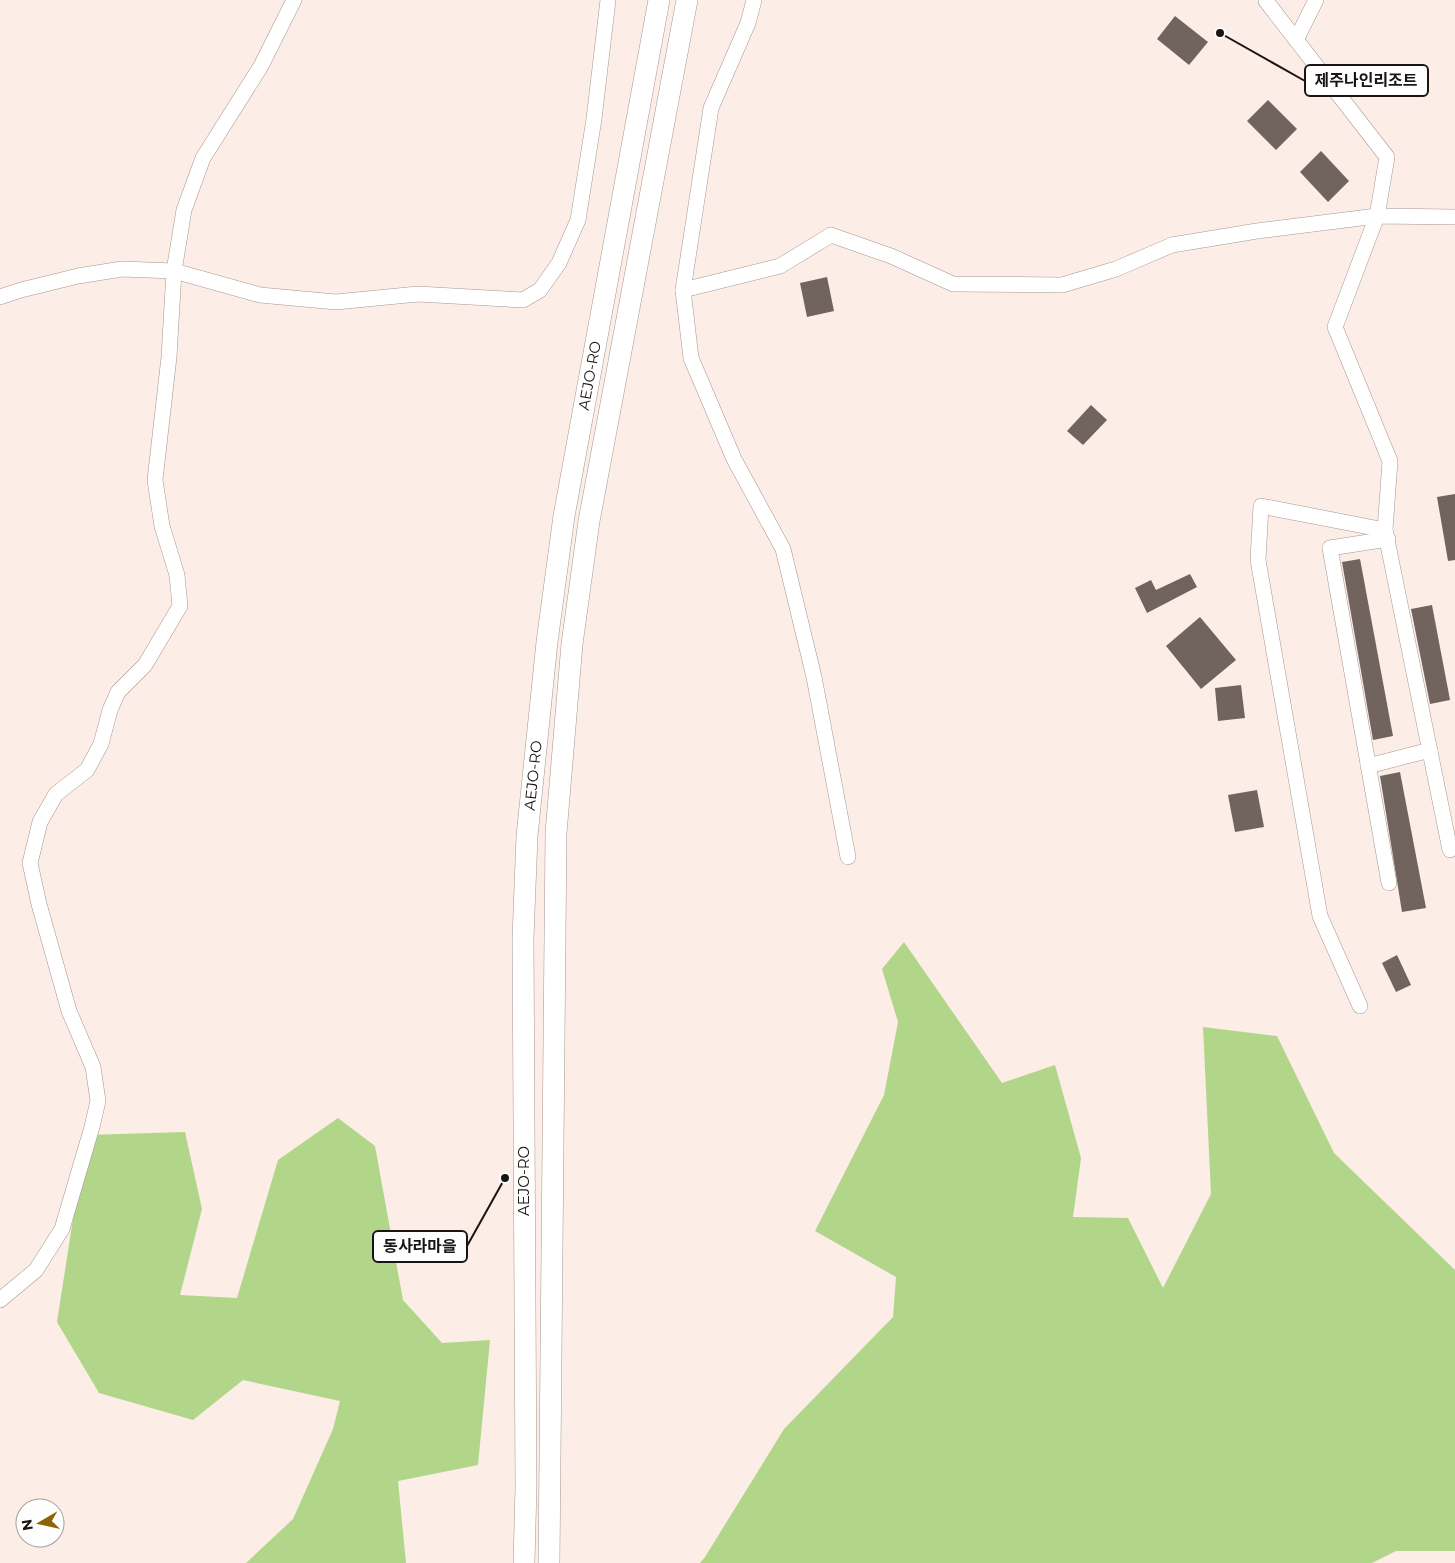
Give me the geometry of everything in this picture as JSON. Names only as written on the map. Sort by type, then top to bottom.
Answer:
[{"type":"street","points":[[0,1300],[36,1270],[62,1229],[98,1101],[93,1067],[68,1011],[30,863],[40,822],[56,794],[87,770],[101,744],[110,710],[118,692],[145,665],[180,606],[177,575],[162,526],[155,480],[169,357],[174,271],[184,210],[203,158],[261,66],[294,0]]},
{"type":"street","points":[[0,297],[78,276],[122,269],[174,271],[260,295],[336,302],[418,294],[523,300],[540,290],[560,263],[578,220],[594,119],[608,0]]},
{"type":"street","points":[[644,86],[650,0]]},
{"type":"street","name":"AEJO-RO","points":[[524,1563],[526,1477],[523,938],[527,836],[547,642],[564,516],[659,0]]},
{"type":"street","name":"AEJO-RO","points":[[549,1563],[556,833],[572,644],[589,521],[687,0]]},
{"type":"street","points":[[675,62],[693,0]]},
{"type":"street","points":[[754,0],[748,22],[711,108],[683,290],[692,358],[734,459],[783,549],[814,677],[848,857]]},
{"type":"street","points":[[1296,40],[1316,0]]},
{"type":"street","points":[[1266,1],[1387,157],[1377,216],[1335,328],[1390,461],[1386,534],[1450,850]]},
{"type":"street","points":[[683,290],[780,266],[831,235],[891,256],[952,284],[1062,285],[1116,269],[1172,245],[1257,231],[1377,216],[1455,217]]},
{"type":"street","points":[[1360,1006],[1320,916],[1258,560],[1261,506],[1386,534]]},
{"type":"street","points":[[1386,534],[1330,548],[1389,883]]},
{"type":"street","points":[[1368,766],[1430,750]]},
{"type":"green space","points":[[904,942],[1002,1083],[1055,1065],[1081,1158],[1073,1217],[1128,1218],[1163,1288],[1211,1194],[1203,1027],[1277,1036],[1334,1153],[1455,1270],[1455,1551],[1396,1551],[1372,1563],[700,1563],[784,1429],[893,1317],[896,1277],[815,1231],[884,1095],[898,1022],[882,969]]},
{"type":"green space","points":[[338,1118],[375,1146],[403,1300],[442,1343],[490,1340],[478,1465],[398,1481],[406,1563],[246,1563],[293,1519],[333,1429],[340,1401],[243,1380],[193,1420],[99,1393],[57,1322],[86,1135],[185,1132],[202,1209],[180,1295],[237,1298],[278,1160]]},
{"type":"building","points":[[1175,16],[1208,42],[1189,65],[1157,39]]},
{"type":"building","points":[[1268,100],[1297,129],[1276,150],[1247,121]]},
{"type":"building","points":[[1321,151],[1349,181],[1328,202],[1300,172]]},
{"type":"building","points":[[827,277],[834,311],[807,317],[800,283]]},
{"type":"building","points":[[1091,405],[1107,420],[1083,445],[1067,431]]},
{"type":"building","points":[[1455,494],[1455,560],[1448,561],[1437,497]]},
{"type":"building","points":[[1360,559],[1393,736],[1373,740],[1342,562]]},
{"type":"building","points":[[1190,574],[1197,587],[1147,613],[1135,588],[1151,580],[1156,590]]},
{"type":"building","points":[[1432,605],[1450,700],[1430,704],[1411,609]]},
{"type":"building","points":[[1200,617],[1236,660],[1201,689],[1166,646]]},
{"type":"building","points":[[1241,685],[1245,718],[1218,721],[1215,688]]},
{"type":"building","points":[[1400,772],[1426,908],[1402,912],[1380,776]]},
{"type":"building","points":[[1257,790],[1264,827],[1235,832],[1228,795]]},
{"type":"building","points":[[1397,955],[1411,985],[1396,992],[1382,963]]},
{"type":"place","name":"제주나인리조트","points":[[1220,33]]},
{"type":"place","name":"동사라마을","points":[[505,1178]]}]
